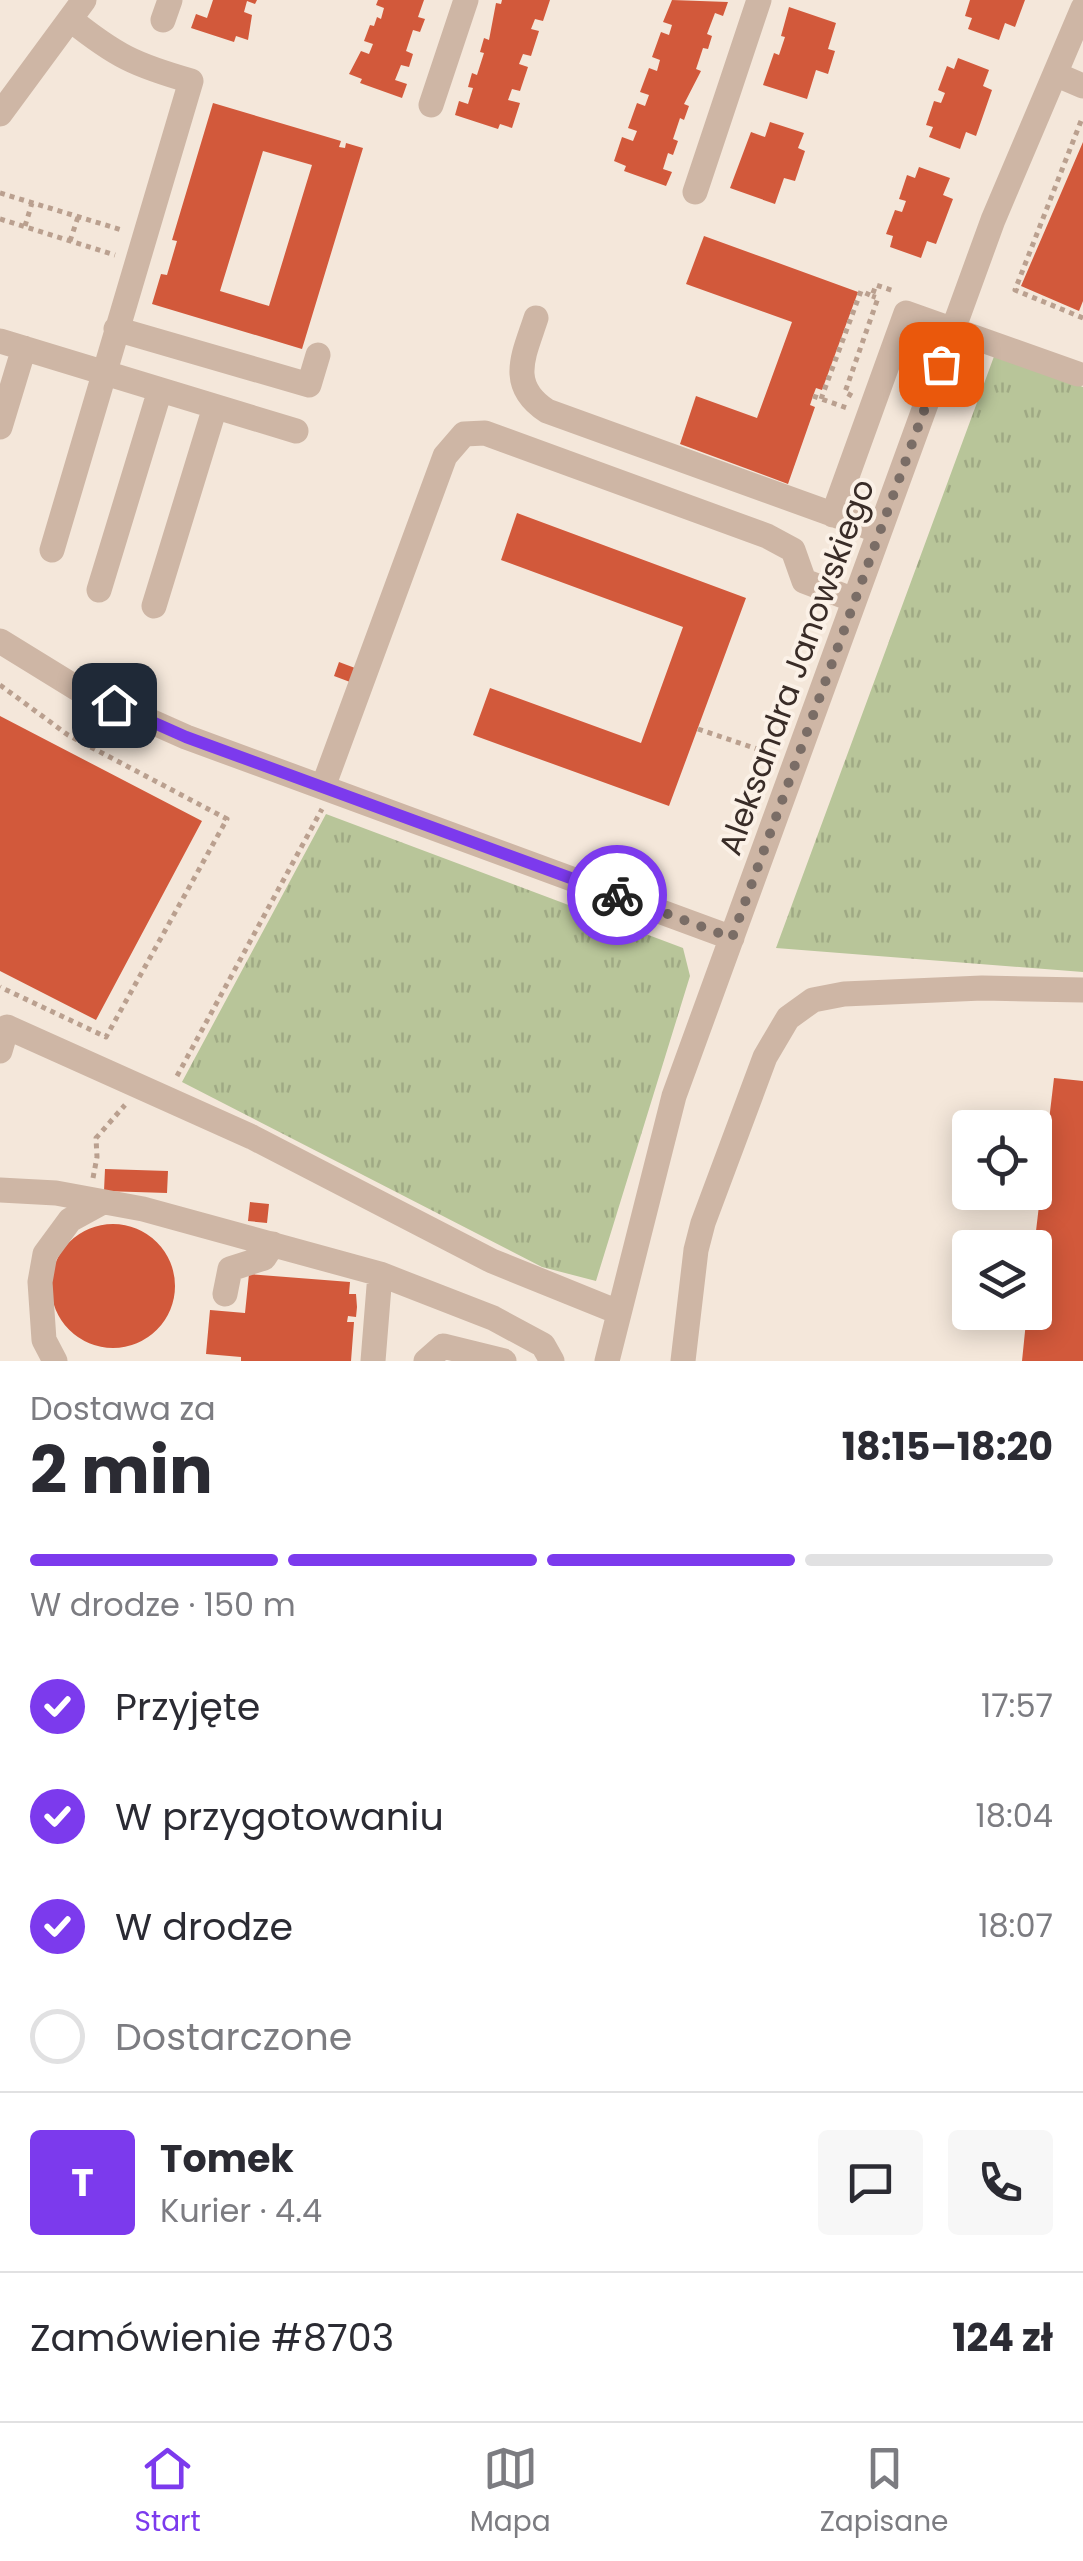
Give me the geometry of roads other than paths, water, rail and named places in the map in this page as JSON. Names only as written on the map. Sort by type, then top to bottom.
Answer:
[{"type":"street","points":[[431,105],[466,0]]},
{"type":"street","points":[[695,192],[759,0]]},
{"type":"street","name":"Aleksandra Janowskiego","points":[[606,1361],[674,1096],[993,220],[1083,8]]},
{"type":"street","points":[[2,108],[77,10],[110,51],[133,64],[191,82],[52,550]]},
{"type":"street","points":[[1055,74],[1083,86]]},
{"type":"street","points":[[833,515],[906,313],[1078,374]]},
{"type":"street","points":[[536,318],[521,365],[523,386],[533,402],[879,532]]},
{"type":"street","points":[[116,329],[309,385],[318,355]]},
{"type":"street","points":[[0,427],[12,345],[296,432]]},
{"type":"street","points":[[99,590],[160,390]]},
{"type":"street","points":[[154,606],[215,407]]},
{"type":"street","points":[[323,795],[446,456],[464,434],[485,433],[767,536],[792,550],[804,581],[854,600]]},
{"type":"street","points":[[0,641],[78,689],[323,795],[732,938]]},
{"type":"street","points":[[684,1361],[696,1250],[703,1223],[765,1057],[788,1018],[813,1000],[844,994],[982,988],[1083,990]]},
{"type":"street","points":[[2,1034],[252,1137],[492,1261],[618,1312]]},
{"type":"street","points":[[0,1190],[56,1192],[143,1209],[380,1274],[492,1318],[543,1345],[552,1361]]},
{"type":"street","points":[[55,1361],[44,1340],[40,1282],[45,1254],[70,1220],[94,1202]]},
{"type":"street","points":[[225,1294],[230,1269],[264,1258],[273,1244]]},
{"type":"street","points":[[373,1361],[380,1274]]},
{"type":"street","points":[[426,1361],[443,1346],[504,1361]]}]
